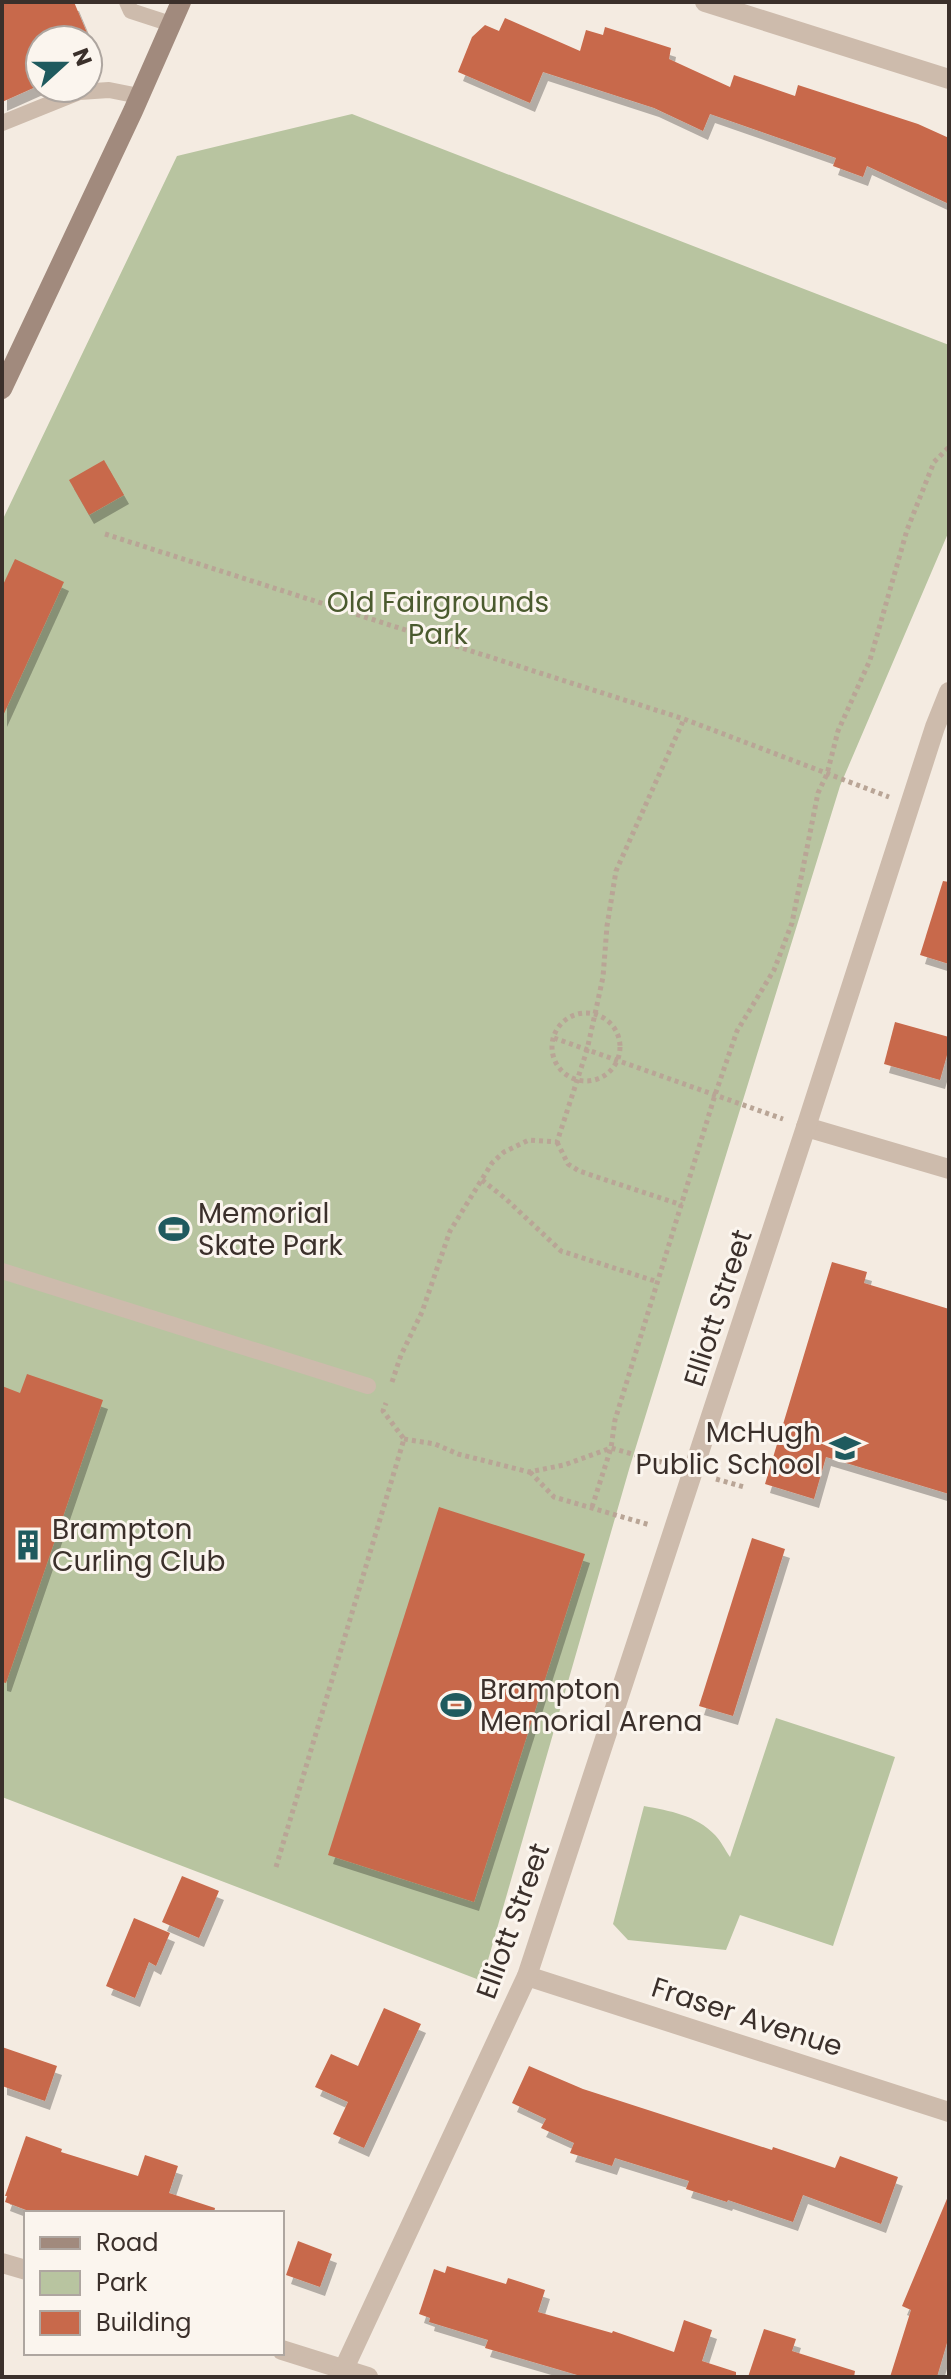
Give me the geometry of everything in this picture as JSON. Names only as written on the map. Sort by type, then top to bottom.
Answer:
[{"type":"street","points":[[2,389],[181,2]]},
{"type":"street","points":[[705,2],[949,79]]},
{"type":"street","name":"Elliott Street","points":[[342,2373],[527,1976],[949,692]]},
{"type":"street","points":[[806,1127],[949,1169]]},
{"type":"street","name":"Fraser Avenue","points":[[527,1976],[949,2112]]},
{"type":"street","points":[[2,2263],[24,2269]]},
{"type":"street","points":[[284,2351],[342,2373],[368,2377]]},
{"type":"lane","points":[[127,2],[131,11],[171,24]]},
{"type":"lane","points":[[2,123],[79,92],[109,90],[139,96]]},
{"type":"lane","points":[[2,1271],[368,1386]]},
{"type":"path","points":[[592,1507],[611,1448],[615,1420],[715,1095],[737,1031],[774,970],[792,923],[818,793],[827,774],[838,731],[870,660],[907,530],[934,462],[949,447]]},
{"type":"path","points":[[105,534],[684,719],[910,805]]},
{"type":"path","points":[[682,1205],[579,1171],[568,1164],[557,1142],[587,1050],[595,1014],[603,977],[616,871],[684,719]]},
{"type":"path","points":[[582,1013],[595,1014],[608,1020],[617,1032],[621,1046],[617,1060],[608,1073],[593,1080],[577,1080],[557,1063],[553,1051],[554,1038],[560,1026],[570,1017],[582,1013]]},
{"type":"path","points":[[554,1038],[806,1127]]},
{"type":"path","points":[[392,1383],[401,1355],[422,1312],[450,1231],[492,1163],[504,1152],[529,1140],[557,1142]]},
{"type":"path","points":[[482,1180],[561,1251],[658,1282]]},
{"type":"path","points":[[388,1397],[383,1411],[404,1439],[435,1444],[458,1454],[529,1472],[564,1465],[611,1448],[744,1487]]},
{"type":"path","points":[[276,1867],[404,1439]]},
{"type":"path","points":[[529,1472],[554,1497],[674,1533]]},
{"type":"green space","name":"Old Fairgrounds Park","points":[[352,114],[949,345],[949,531],[840,786],[630,1466],[482,1981],[2,1797],[2,521],[177,156]]},
{"type":"green space","points":[[776,1718],[895,1757],[833,1946],[740,1915],[726,1950],[628,1940],[613,1924],[644,1806],[682,1815],[700,1823],[717,1837],[730,1857]]},
{"type":"building","points":[[2,2],[74,2],[83,24],[24,24],[24,92],[2,102]]},
{"type":"building","points":[[505,18],[580,51],[586,30],[603,35],[605,27],[671,48],[669,59],[730,87],[734,75],[795,96],[798,85],[918,124],[949,138],[949,204],[867,166],[863,177],[833,166],[836,158],[710,114],[703,131],[654,108],[543,72],[530,103],[458,72],[472,37],[485,25],[499,31]]},
{"type":"building","points":[[104,460],[124,495],[89,515],[69,480]]},
{"type":"building","points":[[15,559],[64,582],[2,718],[2,587]]},
{"type":"building","points":[[943,881],[949,882],[949,964],[920,955]]},
{"type":"building","points":[[895,1022],[949,1037],[940,1080],[884,1064]]},
{"type":"building","points":[[832,1262],[867,1272],[864,1283],[949,1309],[949,1494],[826,1457],[814,1499],[765,1484]]},
{"type":"building","name":"Brampton Curling Club","points":[[27,1374],[103,1400],[6,1683],[2,1682],[2,1386],[20,1393]]},
{"type":"building","name":"Brampton Memorial Arena","points":[[439,1507],[585,1554],[474,1902],[328,1855]]},
{"type":"building","points":[[752,1538],[785,1549],[733,1716],[699,1706]]},
{"type":"building","points":[[182,1876],[219,1891],[199,1938],[162,1922]]},
{"type":"building","points":[[134,1918],[170,1933],[156,1966],[149,1962],[135,1998],[106,1986]]},
{"type":"building","points":[[384,2008],[421,2024],[364,2148],[333,2134],[348,2102],[315,2087],[331,2054],[358,2066]]},
{"type":"building","points":[[2,2047],[57,2066],[45,2101],[2,2086]]},
{"type":"building","points":[[529,2066],[583,2089],[772,2150],[773,2147],[835,2168],[840,2156],[898,2177],[881,2224],[803,2195],[793,2222],[686,2189],[689,2181],[615,2158],[612,2166],[570,2153],[574,2143],[541,2128],[546,2119],[512,2103]]},
{"type":"building","points":[[26,2136],[62,2149],[61,2152],[138,2176],[145,2155],[178,2166],[169,2193],[215,2208],[214,2211],[29,2211],[5,2202]]},
{"type":"building","points":[[949,2194],[949,2336],[937,2377],[890,2377],[911,2310],[902,2306]]},
{"type":"building","points":[[298,2241],[332,2254],[320,2287],[286,2275]]},
{"type":"building","points":[[447,2266],[506,2284],[508,2278],[545,2290],[538,2312],[613,2331],[674,2352],[684,2320],[712,2330],[702,2361],[736,2372],[736,2377],[584,2377],[485,2348],[488,2340],[429,2322],[430,2318],[419,2314],[434,2269],[445,2273]]},
{"type":"building","points":[[764,2329],[796,2339],[792,2351],[855,2371],[854,2377],[748,2377]]},
{"type":"place","name":"Memorial Skate Park","points":[[174,1229]]},
{"type":"place","name":"McHugh Public School","points":[[845,1448]]},
{"type":"place","name":"Brampton Curling Club","points":[[28,1545]]},
{"type":"place","name":"Brampton Memorial Arena","points":[[456,1705]]}]
